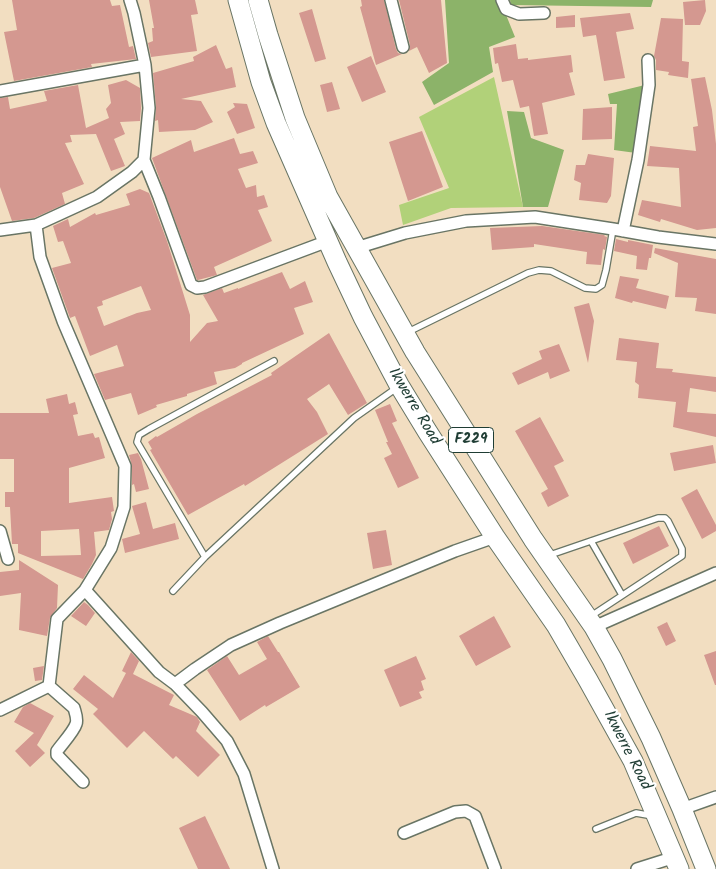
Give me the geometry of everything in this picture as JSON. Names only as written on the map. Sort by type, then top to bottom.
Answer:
[{"type":"main road","name":"Ikwerre Road","points":[[238,0],[261,82],[276,122],[362,317],[399,385],[427,431],[556,625],[633,761],[677,863]]},
{"type":"main road","name":"F229","points":[[258,0],[295,118],[328,198],[405,334],[545,557],[591,622],[612,659],[651,738],[706,869]]},
{"type":"main road","points":[[427,431],[452,410]]},
{"type":"street","points":[[130,0],[145,65],[149,108],[144,160],[160,197],[191,285],[197,288],[206,287],[328,241]]},
{"type":"street","points":[[391,0],[403,47]]},
{"type":"street","points":[[502,0],[506,9],[520,14],[544,13]]},
{"type":"street","points":[[618,230],[638,160],[649,85],[648,60]]},
{"type":"street","points":[[0,91],[145,65]]},
{"type":"street","points":[[0,230],[36,225],[97,197],[132,172],[144,160]]},
{"type":"street","points":[[356,248],[405,234],[466,221],[535,217],[658,237],[716,244]]},
{"type":"street","points":[[36,225],[40,258],[63,321],[125,466],[124,507],[111,548],[85,590],[58,619],[49,686]]},
{"type":"street","points":[[0,531],[8,559]]},
{"type":"street","points":[[175,684],[231,645],[455,551],[496,537]]},
{"type":"street","points":[[591,622],[716,573]]},
{"type":"street","points":[[85,590],[159,672],[175,684],[227,741],[244,774],[273,869]]},
{"type":"street","points":[[0,710],[49,686]]},
{"type":"street","points":[[49,686],[74,708],[77,717],[76,725],[57,751],[57,755],[83,782]]},
{"type":"street","points":[[682,809],[716,797]]},
{"type":"street","points":[[404,833],[455,812],[466,811],[475,816],[495,869]]},
{"type":"street","points":[[637,869],[677,863]]},
{"type":"lane","points":[[405,334],[539,270],[551,271],[585,288],[596,289],[602,285],[618,230]]},
{"type":"lane","points":[[205,557],[137,442],[139,435],[148,428],[274,361]]},
{"type":"lane","points":[[173,591],[205,557],[354,418],[399,385]]},
{"type":"lane","points":[[545,557],[658,518],[665,518],[668,521],[682,549],[682,556],[622,595],[591,622]]},
{"type":"lane","points":[[591,541],[622,595]]},
{"type":"lane","points":[[596,829],[636,813],[658,817]]},
{"type":"green space","points":[[445,0],[500,0],[515,37],[489,47],[493,72],[434,105],[422,82],[449,63]]},
{"type":"green space","points":[[510,0],[653,0],[651,7],[511,5]]},
{"type":"green space","points":[[494,77],[523,207],[451,208],[403,225],[399,205],[449,188],[419,117]]},
{"type":"green space","points":[[645,85],[636,153],[614,150],[617,104],[610,104],[608,94]]},
{"type":"green space","points":[[507,111],[524,112],[531,138],[564,150],[548,207],[523,207]]},
{"type":"building","points":[[12,0],[110,0],[112,6],[120,5],[129,47],[133,46],[136,59],[91,64],[92,67],[14,81],[4,32],[17,30]]},
{"type":"building","points":[[149,0],[195,0],[198,14],[191,15],[197,51],[151,57],[148,43],[153,41],[152,28],[154,28]]},
{"type":"building","points":[[361,0],[384,0],[396,49],[398,53],[402,54],[376,65],[360,7],[362,6]]},
{"type":"building","points":[[399,0],[441,0],[447,63],[429,73],[417,47],[409,51],[410,45]]},
{"type":"building","points":[[705,0],[706,11],[700,25],[685,25],[683,2]]},
{"type":"building","points":[[312,9],[326,59],[315,62],[299,13]]},
{"type":"building","points":[[630,13],[634,29],[616,32],[625,78],[604,81],[596,35],[583,37],[580,18]]},
{"type":"building","points":[[575,15],[575,27],[556,28],[556,17]]},
{"type":"building","points":[[661,18],[683,19],[682,61],[689,62],[688,78],[668,75],[669,72],[656,70],[654,56]]},
{"type":"building","points":[[516,44],[518,59],[528,58],[528,60],[571,55],[573,72],[569,73],[575,95],[542,103],[548,134],[534,136],[529,106],[520,108],[513,80],[502,82],[498,63],[495,64],[493,48]]},
{"type":"building","points":[[216,45],[226,69],[232,67],[236,87],[181,99],[201,101],[213,122],[195,130],[159,132],[158,120],[155,121],[156,107],[153,73],[194,61],[193,57]]},
{"type":"building","points":[[371,56],[386,92],[362,102],[347,67]]},
{"type":"building","points":[[705,77],[712,110],[716,144],[716,228],[697,230],[661,219],[660,222],[638,215],[642,200],[681,207],[679,168],[647,166],[650,146],[696,151],[693,127],[698,126],[691,79]]},
{"type":"building","points":[[126,80],[140,88],[141,108],[140,121],[120,122],[125,134],[114,139],[125,166],[111,171],[96,134],[70,135],[72,142],[65,143],[84,184],[62,193],[65,204],[34,218],[12,221],[0,187],[0,98],[8,97],[10,109],[47,101],[44,91],[78,85],[86,128],[109,118],[106,109],[111,103],[108,85]]},
{"type":"building","points":[[332,82],[340,109],[327,112],[320,85]]},
{"type":"building","points":[[233,103],[247,104],[255,128],[237,134],[227,112],[235,107]]},
{"type":"building","points":[[612,107],[612,139],[582,140],[583,109]]},
{"type":"building","points":[[422,131],[443,187],[408,201],[389,142]]},
{"type":"building","points":[[234,138],[240,154],[253,151],[258,163],[238,169],[246,188],[256,185],[257,197],[264,195],[268,207],[258,210],[272,241],[214,267],[217,275],[197,280],[152,158],[191,140],[194,152]]},
{"type":"building","points":[[588,154],[614,158],[611,196],[607,203],[579,200],[581,183],[574,180],[576,165],[585,165]]},
{"type":"building","points":[[140,189],[149,193],[167,241],[190,315],[190,342],[207,323],[218,321],[203,295],[222,288],[224,293],[238,289],[282,272],[290,289],[305,281],[313,302],[294,308],[304,334],[235,368],[214,372],[217,384],[187,394],[187,396],[156,405],[157,407],[138,415],[131,393],[105,400],[94,374],[124,366],[117,345],[90,356],[75,316],[70,318],[52,268],[71,263],[63,241],[58,242],[53,226],[68,219],[70,227],[95,213],[96,215],[130,205],[126,194]],"holes":[[[141,286],[151,310],[137,313],[104,326],[97,307],[103,305],[102,301]]]},
{"type":"building","points":[[542,226],[605,235],[607,237],[601,265],[586,264],[587,252],[534,244],[534,247],[492,250],[490,228]]},
{"type":"building","points":[[616,239],[653,245],[647,270],[636,269],[637,256],[614,251]]},
{"type":"building","points":[[655,248],[716,259],[716,314],[695,311],[697,298],[675,297],[678,263],[654,253]]},
{"type":"building","points":[[620,276],[639,279],[636,288],[669,296],[666,309],[615,298]]},
{"type":"building","points":[[589,303],[594,321],[588,363],[574,307]]},
{"type":"building","points":[[329,333],[367,403],[348,415],[329,384],[307,399],[317,412],[328,434],[245,486],[244,484],[188,515],[150,450],[152,449],[148,442],[272,375],[271,373]]},
{"type":"building","points":[[619,338],[659,343],[656,368],[673,369],[672,372],[716,377],[716,392],[690,388],[687,412],[716,414],[716,437],[673,427],[676,402],[638,398],[639,385],[635,382],[637,362],[616,360]]},
{"type":"building","points":[[559,344],[570,371],[550,379],[548,372],[518,385],[512,373],[542,359],[539,351]]},
{"type":"building","points":[[67,394],[69,404],[75,402],[78,414],[73,415],[78,436],[93,433],[95,438],[99,437],[105,458],[69,468],[69,503],[112,497],[114,511],[111,512],[112,519],[109,530],[94,532],[96,555],[83,579],[18,553],[18,544],[12,544],[10,507],[5,507],[5,492],[14,492],[14,459],[0,459],[0,413],[49,413],[46,399]],"holes":[[[79,529],[81,555],[41,556],[41,531]]]},
{"type":"building","points":[[390,404],[397,421],[392,423],[419,478],[398,488],[384,458],[392,454],[375,410]]},
{"type":"building","points":[[540,417],[564,461],[554,466],[569,496],[548,507],[541,493],[548,489],[515,431]]},
{"type":"building","points":[[713,445],[716,463],[674,471],[670,453]]},
{"type":"building","points":[[138,453],[149,489],[136,492],[134,484],[132,485],[132,466],[129,455]]},
{"type":"building","points":[[697,489],[716,525],[716,531],[702,539],[681,498]]},
{"type":"building","points":[[146,502],[153,529],[175,523],[179,539],[125,553],[122,539],[140,534],[132,506]]},
{"type":"building","points":[[659,526],[669,546],[633,564],[623,543]]},
{"type":"building","points":[[386,530],[392,565],[373,569],[367,533]]},
{"type":"building","points":[[19,560],[58,585],[57,608],[50,618],[47,636],[19,630],[21,593],[0,596],[0,572],[19,570]]},
{"type":"building","points":[[84,602],[95,613],[86,626],[71,616]]},
{"type":"building","points":[[494,616],[511,647],[476,666],[459,636]]},
{"type":"building","points":[[667,622],[676,641],[666,646],[657,627]]},
{"type":"building","points":[[268,636],[300,687],[266,707],[265,705],[240,721],[207,670],[227,656],[239,675],[267,659],[257,642]]},
{"type":"building","points":[[716,651],[716,685],[715,685],[704,655]]},
{"type":"building","points":[[131,652],[139,661],[133,674],[174,695],[169,705],[197,717],[200,722],[196,731],[220,755],[198,777],[176,756],[173,759],[144,731],[127,748],[93,714],[98,709],[73,689],[84,675],[113,698],[126,673],[122,671]]},
{"type":"building","points":[[416,656],[426,679],[421,681],[424,690],[419,692],[422,698],[400,707],[384,670]]},
{"type":"building","points":[[44,666],[42,680],[35,681],[33,668]]},
{"type":"building","points":[[30,703],[54,716],[37,745],[45,753],[30,767],[15,751],[34,733],[14,722],[23,707]]},
{"type":"building","points":[[205,816],[230,869],[198,869],[179,828]]}]
